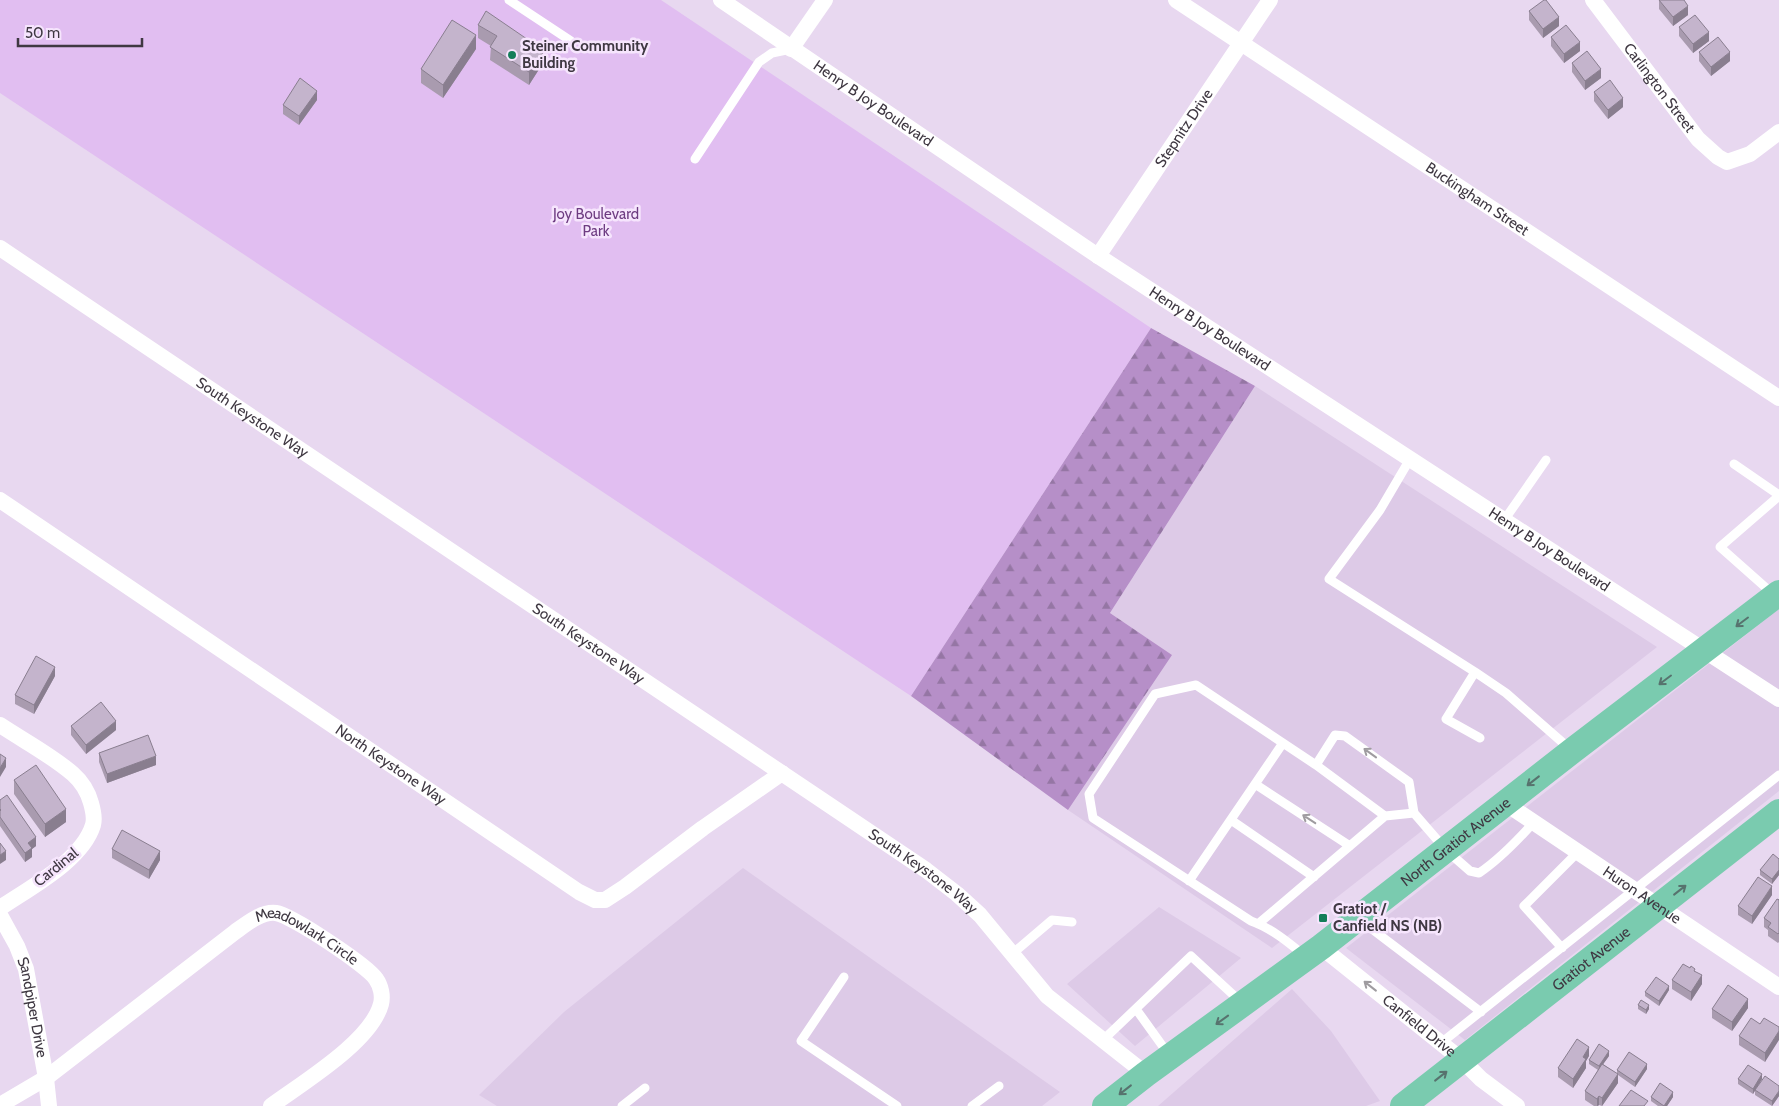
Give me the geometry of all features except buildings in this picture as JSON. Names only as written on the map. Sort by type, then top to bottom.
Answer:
[{"type":"main road","name":"North Gratiot Avenue","points":[[1105,1106],[1314,952],[1572,751],[1777,595]]},
{"type":"main road","name":"Gratiot Avenue","points":[[1403,1106],[1779,812]]},
{"type":"street","name":"Henry B Joy Boulevard","points":[[721,0],[1098,256],[1779,698]]},
{"type":"street","points":[[791,49],[825,0]]},
{"type":"street","name":"Buckingham Street","points":[[1176,0],[1779,398]]},
{"type":"street","name":"Stepnitz Drive","points":[[1098,256],[1270,0]]},
{"type":"street","name":"Carlington Street","points":[[1593,0],[1698,139],[1718,157],[1727,162],[1736,160],[1750,154],[1779,132]]},
{"type":"street","name":"South Keystone Way","points":[[0,248],[926,870],[980,915],[1047,996],[1146,1074]]},
{"type":"street","name":"North Keystone Way","points":[[0,500],[571,886],[595,900],[605,900],[625,888],[704,828],[782,773]]},
{"type":"street","name":"Cardinal","points":[[0,725],[74,775],[89,795],[94,813],[94,824],[74,855],[50,875],[0,908]]},
{"type":"street","name":"Huron Avenue","points":[[1505,803],[1779,987]]},
{"type":"street","name":"Meadowlark Circle","points":[[46,1078],[235,932],[266,914],[274,912],[300,924],[371,972],[381,988],[382,1002],[370,1026],[352,1046],[271,1106]]},
{"type":"street","name":"Sandpiper Drive","points":[[0,915],[17,946],[26,969],[46,1078],[49,1106]]},
{"type":"street","name":"Canfield Drive","points":[[1314,952],[1441,1043],[1482,1079],[1517,1106]]},
{"type":"street","points":[[0,1105],[46,1078]]},
{"type":"lane","points":[[509,0],[571,41]]},
{"type":"lane","points":[[695,158],[759,62],[772,53],[791,49]]},
{"type":"lane","points":[[1410,458],[1380,510],[1330,579],[1506,693],[1572,751]]},
{"type":"lane","points":[[1505,519],[1546,460]]},
{"type":"lane","points":[[1734,464],[1779,495],[1720,547],[1777,595]]},
{"type":"lane","points":[[1475,672],[1446,719],[1480,738]]},
{"type":"lane","points":[[1314,952],[1250,921],[1093,818],[1089,794],[1155,694],[1196,686],[1316,765],[1385,816]]},
{"type":"lane","points":[[1316,765],[1335,735],[1345,736],[1409,782],[1414,814],[1446,850],[1470,871],[1479,873],[1500,857],[1534,822]]},
{"type":"lane","points":[[1189,881],[1283,743]]},
{"type":"lane","points":[[1441,1043],[1779,775]]},
{"type":"lane","points":[[1255,784],[1350,846]]},
{"type":"lane","points":[[1258,924],[1385,816],[1414,814]]},
{"type":"lane","points":[[1231,820],[1314,877]]},
{"type":"lane","points":[[1562,948],[1524,906],[1578,852]]},
{"type":"lane","points":[[1358,918],[1481,1012]]},
{"type":"lane","points":[[1012,954],[1052,920],[1072,922]]},
{"type":"lane","points":[[1103,1040],[1191,956],[1244,1004]]},
{"type":"lane","points":[[844,977],[801,1041],[897,1106]]},
{"type":"lane","points":[[1136,1009],[1170,1057]]},
{"type":"lane","points":[[972,1106],[999,1086]]},
{"type":"lane","points":[[622,1106],[645,1088]]},
{"type":"shaded area","points":[[1255,386],[1657,647],[1272,948],[1068,810],[1171,655],[1110,613]]},
{"type":"shaded area","points":[[1779,609],[1779,791],[1465,1040],[1346,948]]},
{"type":"shaded area","points":[[743,868],[1060,1092],[1042,1106],[497,1106],[479,1095],[564,1012]]},
{"type":"shaded area","points":[[1159,907],[1241,958],[1135,1046],[1067,984]]},
{"type":"shaded area","points":[[1292,989],[1331,1031],[1380,1101],[1366,1106],[1158,1106]]},
{"type":"green space","name":"Joy Boulevard Park","points":[[0,0],[661,0],[1151,328],[911,696],[0,93]]},
{"type":"green space","points":[[1151,328],[1255,386],[1110,613],[1172,655],[1068,810],[911,696]]},
{"type":"place","name":"Steiner Community Building","points":[[512,55]]},
{"type":"place","name":"Gratiot / Canfield NS (NB)","points":[[1323,918]]}]
